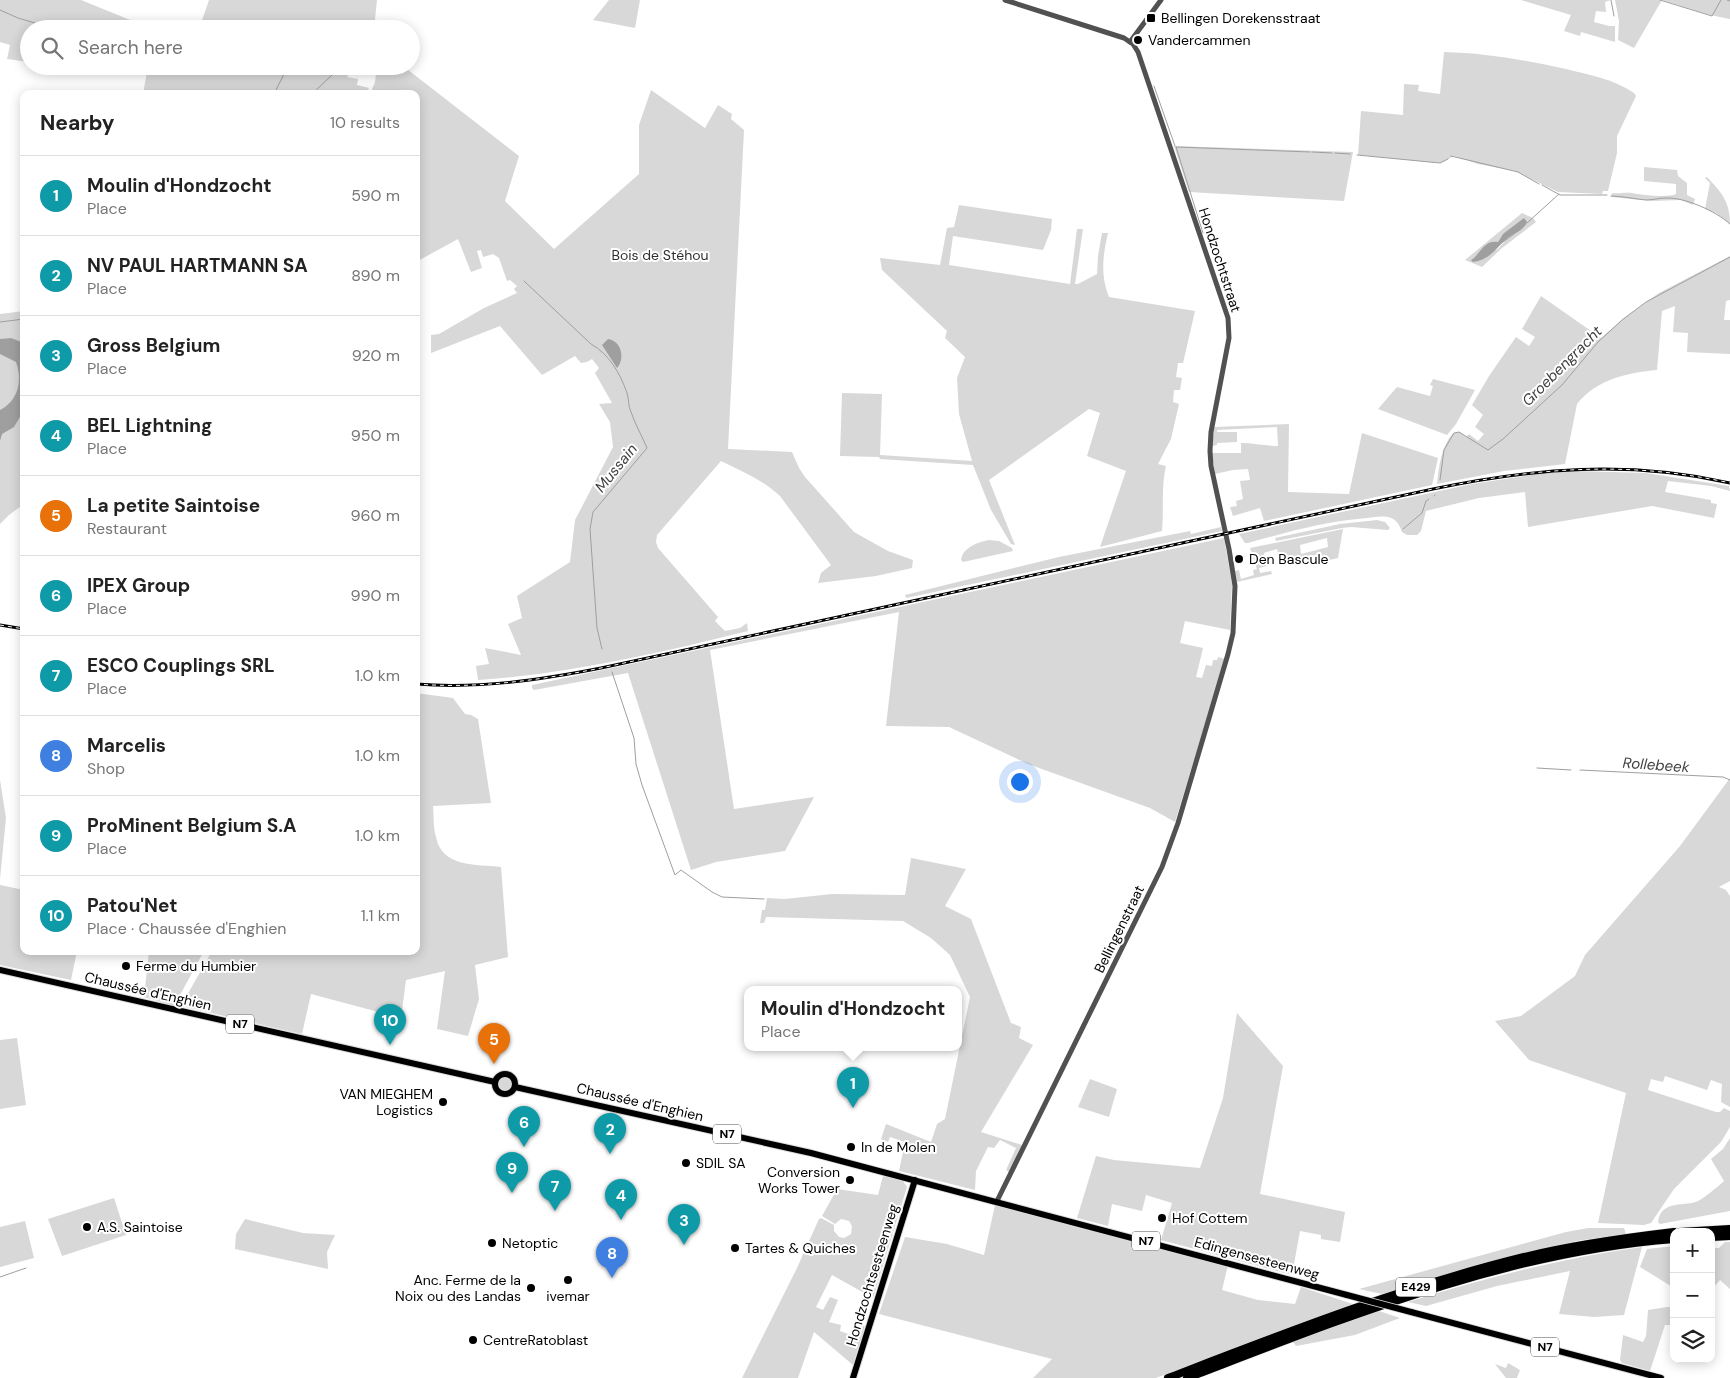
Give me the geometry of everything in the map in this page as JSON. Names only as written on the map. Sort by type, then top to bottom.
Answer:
[{"type":"highway","points":[[1715,1231],[1730,1230]]},
{"type":"highway","name":"E429","points":[[1168,1378],[1352,1309],[1472,1270],[1559,1249],[1670,1233]]},
{"type":"highway","points":[[1715,1236],[1730,1236]]},
{"type":"highway","name":"E429","points":[[1187,1378],[1354,1315],[1474,1277],[1535,1261],[1592,1250],[1670,1240]]},
{"type":"main road","name":"Chaussée d'Enghien","points":[[0,970],[495,1082]]},
{"type":"main road","name":"Chaussée d'Enghien","points":[[501,1074],[508,1074],[515,1080],[515,1087],[510,1093],[504,1094],[497,1090],[495,1082],[501,1074]]},
{"type":"main road","name":"Chaussée d'Enghien","points":[[515,1087],[846,1162]]},
{"type":"main road","name":"Edingensesteenweg","points":[[846,1162],[1661,1378]]},
{"type":"main road","name":"Hondzochtsesteenweg","points":[[853,1378],[915,1180]]},
{"type":"street","points":[[1005,0],[1119,36],[1130,42],[1161,0]]},
{"type":"street","name":"Hondzochtstraat","points":[[1130,42],[1138,52],[1228,318],[1229,338],[1211,432],[1210,450],[1211,466],[1235,586],[1233,627],[1228,654]]},
{"type":"street","name":"Bellingenstraat","points":[[997,1201],[1162,867],[1178,823],[1228,654]]},
{"type":"green space","points":[[0,0],[81,0],[130,20],[20,20],[20,61],[7,59],[10,45],[0,42]]},
{"type":"green space","points":[[209,0],[377,0],[375,20],[202,20]]},
{"type":"green space","points":[[609,0],[640,0],[635,28],[593,20]]},
{"type":"green space","points":[[1521,0],[1611,0],[1605,2],[1606,12],[1596,11],[1594,22],[1615,26],[1615,42],[1581,32],[1580,36],[1564,31],[1571,15]]},
{"type":"green space","points":[[1615,0],[1662,0],[1634,48],[1618,40],[1619,21]]},
{"type":"green space","points":[[1662,0],[1730,0],[1730,19],[1710,15]]},
{"type":"green space","points":[[1444,52],[1505,57],[1566,69],[1610,81],[1634,93],[1636,96],[1617,136],[1617,153],[1608,191],[1603,191],[1602,194],[1558,192],[1515,171],[1478,164],[1454,156],[1441,163],[1358,155],[1361,111],[1403,115],[1404,84],[1419,85],[1418,91],[1440,94]]},
{"type":"green space","points":[[146,75],[348,75],[347,77],[358,79],[357,85],[369,88],[368,90],[144,90]]},
{"type":"green space","name":"Bois de Stéhou","points":[[376,75],[415,75],[519,156],[505,201],[554,249],[639,174],[639,125],[651,90],[705,128],[718,105],[732,114],[731,119],[744,130],[728,449],[792,452],[805,477],[854,532],[888,551],[913,560],[912,568],[876,576],[818,583],[821,573],[831,565],[780,496],[744,472],[721,461],[657,535],[656,542],[658,548],[718,617],[715,621],[725,631],[740,628],[747,623],[748,631],[614,662],[546,673],[478,680],[476,666],[489,664],[485,648],[521,655],[508,624],[522,618],[517,596],[570,562],[575,520],[613,447],[610,422],[599,404],[612,403],[595,373],[599,368],[592,359],[581,363],[575,356],[542,375],[500,326],[431,353],[431,335],[439,334],[484,308],[517,293],[514,289],[517,286],[510,280],[507,281],[499,258],[493,254],[483,257],[481,250],[477,251],[482,268],[471,272],[458,239],[420,260],[420,90],[372,90]]},
{"type":"green space","points":[[1174,146],[1353,152],[1344,201],[1189,192]]},
{"type":"green space","points":[[1644,167],[1677,170],[1678,176],[1687,183],[1687,195],[1695,199],[1693,205],[1681,200],[1652,201],[1611,197],[1612,193],[1661,196],[1676,194],[1676,184],[1644,181]]},
{"type":"green space","points":[[1707,177],[1724,198],[1730,216],[1730,224],[1716,213],[1705,209],[1710,183],[1705,178]]},
{"type":"green space","points":[[959,205],[1052,219],[1051,230],[1043,250],[953,236],[949,265],[1070,284],[1077,229],[1083,229],[1075,284],[1078,284],[1097,274],[1102,233],[1108,233],[1103,273],[1109,297],[1195,311],[1183,363],[1178,363],[1176,377],[1182,378],[1180,390],[1174,390],[1173,402],[1179,404],[1171,439],[1158,464],[1166,466],[1162,531],[1100,547],[1126,471],[1087,456],[1100,413],[1089,409],[989,480],[1015,545],[1011,544],[991,510],[973,465],[880,459],[879,457],[840,456],[842,393],[882,394],[880,455],[972,461],[959,414],[957,378],[965,357],[945,338],[947,331],[882,270],[880,258],[940,265],[947,228],[954,227]]},
{"type":"green space","points":[[1522,213],[1533,218],[1536,222],[1502,248],[1482,267],[1465,260]],"holes":[[[1525,227],[1507,239],[1498,249],[1471,260],[1495,242],[1498,242],[1503,234]]]},
{"type":"green space","points":[[1730,256],[1730,300],[1726,301],[1724,320],[1730,320],[1730,354],[1687,352],[1688,333],[1673,332],[1675,306],[1662,311],[1657,370],[1624,375],[1603,383],[1585,395],[1577,404],[1565,464],[1504,471],[1437,484],[1443,451],[1453,433],[1460,432],[1466,437],[1469,434],[1478,441],[1484,434],[1475,427],[1483,415],[1472,405],[1516,337],[1529,346],[1535,337],[1522,329],[1541,296],[1601,338],[1624,318],[1659,293]]},
{"type":"green space","points":[[20,312],[20,507],[0,524],[0,314]]},
{"type":"green space","points":[[1433,379],[1475,390],[1456,424],[1447,435],[1378,409],[1397,387],[1430,396],[1433,386],[1430,385]]},
{"type":"green space","points":[[1289,424],[1288,492],[1349,494],[1362,433],[1438,458],[1432,485],[1264,521],[1260,508],[1233,516],[1230,507],[1237,506],[1236,501],[1243,499],[1240,481],[1250,480],[1248,469],[1215,474],[1212,453],[1241,453],[1241,443],[1278,446],[1277,427],[1217,430],[1217,432],[1237,432],[1237,442],[1217,443],[1217,445],[1212,446],[1214,427]]},
{"type":"green space","points":[[1577,471],[1646,473],[1729,486],[1730,491],[1711,486],[1668,481],[1665,492],[1711,500],[1711,503],[1717,504],[1714,518],[1652,506],[1528,527],[1525,492],[1479,498],[1426,511],[1421,531],[1417,535],[1407,535],[1402,532],[1395,520],[1382,516],[1322,524],[1248,543],[1245,543],[1239,534],[1472,484],[1544,473]]},
{"type":"green space","points":[[1377,520],[1385,522],[1390,528],[1388,530],[1351,527],[1276,541],[1275,538],[1340,524]]},
{"type":"green space","points":[[1221,527],[1222,531],[906,598],[905,595],[1059,557],[1190,531],[1191,534]]},
{"type":"green space","points":[[1343,529],[1338,558],[1321,562],[1320,554],[1281,563],[1277,549],[1264,553],[1267,566],[1259,568],[1260,573],[1271,571],[1272,574],[1237,582],[1235,571],[1239,570],[1241,579],[1254,575],[1253,570],[1257,569],[1250,548]],"holes":[[[1327,538],[1328,547],[1301,554],[1300,545]]]},
{"type":"green space","points":[[1224,538],[1232,584],[1230,630],[1185,621],[1180,643],[1203,648],[1196,677],[1202,678],[1206,665],[1212,666],[1213,660],[1217,660],[1218,657],[1225,659],[1175,822],[1150,808],[1028,764],[949,727],[886,726],[899,612],[710,650],[734,809],[814,797],[785,851],[716,862],[691,870],[628,673],[534,690],[532,688],[532,685]]},
{"type":"green space","points":[[989,540],[999,541],[1012,548],[1013,551],[963,562],[961,560],[967,549]]},
{"type":"green space","points":[[420,694],[453,698],[465,714],[478,719],[491,803],[433,806],[436,837],[439,847],[445,854],[461,862],[501,867],[508,957],[475,965],[479,999],[468,1036],[437,1029],[445,971],[406,980],[401,1018],[311,994],[302,1034],[181,1006],[210,955],[420,955]]},
{"type":"green space","points":[[1730,778],[1730,881],[1719,887],[1726,890],[1730,896],[1730,1107],[1721,1102],[1722,1084],[1711,1080],[1707,1090],[1665,1076],[1663,1082],[1651,1079],[1648,1090],[1716,1112],[1720,1112],[1724,1108],[1730,1111],[1730,1127],[1721,1142],[1674,1189],[1651,1223],[1644,1225],[1598,1223],[1626,1093],[1529,1060],[1495,1021],[1521,1016],[1575,976],[1585,955],[1680,846]]},
{"type":"green space","points":[[0,780],[6,818],[0,879]]},
{"type":"green space","points":[[911,858],[966,869],[945,906],[971,919],[1011,1023],[1021,1027],[1019,1038],[1033,1045],[981,1132],[1022,1145],[1009,1172],[1006,1170],[1016,1148],[1000,1140],[994,1148],[988,1147],[976,1171],[975,1190],[899,1171],[903,1152],[906,1152],[908,1143],[890,1137],[888,1142],[881,1139],[886,1124],[931,1142],[937,1124],[945,1119],[959,1051],[962,1051],[962,1036],[970,997],[950,955],[931,938],[903,921],[766,917],[764,923],[760,923],[762,910],[765,910],[767,898],[785,899],[832,894],[905,895]]},
{"type":"green space","points":[[0,885],[20,889],[20,955],[76,955],[71,980],[0,965]]},
{"type":"green space","points":[[149,955],[202,955],[174,1006],[144,997]]},
{"type":"green space","points":[[1237,1013],[1283,1066],[1260,1194],[1345,1212],[1340,1242],[1321,1239],[1321,1235],[1300,1231],[1292,1275],[1161,1240],[1172,1203],[1146,1195],[1142,1211],[1112,1204],[1108,1226],[1077,1218],[1096,1156],[1114,1160],[1200,1168],[1223,1098]]},
{"type":"green space","points":[[17,1038],[26,1105],[0,1109],[0,1040]]},
{"type":"green space","points":[[505,1076],[511,1078],[513,1084],[511,1090],[505,1092],[499,1090],[497,1084],[499,1078]]},
{"type":"green space","points":[[1090,1079],[1117,1089],[1109,1117],[1078,1107]]},
{"type":"green space","points":[[1730,1138],[1730,1211],[1660,1224],[1658,1222],[1660,1215],[1664,1210],[1675,1205],[1698,1201],[1724,1181],[1711,1159],[1723,1149]]},
{"type":"green space","points":[[883,1176],[903,1181],[907,1187],[873,1298],[832,1275],[816,1307],[823,1310],[830,1297],[838,1300],[829,1322],[841,1325],[840,1331],[854,1336],[859,1325],[865,1326],[853,1365],[814,1332],[798,1378],[742,1378],[796,1270],[819,1219],[821,1218],[834,1225],[834,1231],[839,1237],[844,1238],[851,1234],[852,1226],[849,1221],[841,1219],[835,1224],[822,1216],[837,1189],[878,1195]]},
{"type":"green space","name":"A.S. Saintoise","points":[[114,1198],[126,1235],[62,1256],[48,1219]]},
{"type":"green space","points":[[995,1205],[1228,1265],[1222,1290],[1258,1300],[1295,1304],[1301,1287],[1353,1304],[1156,1378],[1033,1378],[1052,1359],[879,1314],[905,1237],[947,1244],[984,1255]]},
{"type":"green space","points":[[245,1219],[303,1233],[335,1235],[327,1252],[328,1269],[235,1249],[236,1234]]},
{"type":"green space","points":[[25,1221],[34,1258],[0,1267],[0,1227]]},
{"type":"green space","points":[[1588,1228],[1624,1228],[1626,1234],[1576,1241],[1382,1294],[1359,1289],[1566,1232]]},
{"type":"green space","points":[[1725,1242],[1730,1242],[1730,1289],[1720,1280],[1715,1286],[1715,1248],[1719,1248]]},
{"type":"green space","points":[[1670,1246],[1670,1286],[1640,1267],[1647,1249]]},
{"type":"green space","points":[[1642,1247],[1624,1315],[1594,1317],[1559,1314],[1570,1271],[1497,1286],[1426,1306],[1408,1302],[1524,1270]]},
{"type":"green space","points":[[1670,1307],[1670,1325],[1665,1325],[1650,1371],[1622,1363],[1620,1360],[1623,1335],[1643,1342],[1646,1336],[1648,1310]]},
{"type":"green space","points":[[1379,1311],[1400,1318],[1355,1335],[1296,1346],[1293,1342],[1341,1323]]},
{"type":"green space","points":[[1508,1363],[1520,1370],[1517,1378],[1506,1378],[1495,1364],[1506,1368]]},
{"type":"shaded area","points":[[1524,218],[1527,222],[1524,227],[1509,237],[1489,255],[1473,262],[1471,260],[1489,243],[1498,242],[1503,234]]},
{"type":"shaded area","points":[[11,338],[20,341],[20,417],[14,427],[2,434],[0,441],[0,410],[15,396],[19,376],[16,362],[0,354],[0,339]]},
{"type":"shaded area","points":[[608,339],[613,340],[621,351],[621,360],[617,368],[602,345]]},
{"type":"waterway","points":[[1611,0],[1614,16]]},
{"type":"waterway","points":[[1660,0],[1712,16],[1721,0]]},
{"type":"waterway","points":[[0,10],[25,20]]},
{"type":"waterway","points":[[276,90],[284,75]]},
{"type":"waterway","points":[[316,90],[332,75]]},
{"type":"waterway","points":[[1154,86],[1175,146]]},
{"type":"waterway","points":[[1203,233],[1176,147],[1310,152]]},
{"type":"waterway","points":[[1312,152],[1332,153]]},
{"type":"waterway","points":[[1335,153],[1350,154]]},
{"type":"waterway","points":[[1357,155],[1440,163],[1448,159]]},
{"type":"waterway","points":[[1451,156],[1518,172],[1539,184]]},
{"type":"waterway","points":[[1542,185],[1560,195],[1607,195]]},
{"type":"waterway","points":[[1527,223],[1559,194]]},
{"type":"waterway","points":[[1611,196],[1646,200],[1666,198],[1682,200],[1708,210],[1730,224]]},
{"type":"waterway","points":[[1503,242],[1514,234]]},
{"type":"waterway","name":"Groebengracht","points":[[1440,480],[1444,450],[1454,433],[1459,432],[1488,450],[1503,439],[1562,385],[1598,342],[1622,320],[1646,302],[1730,257]]},
{"type":"waterway","name":"Mussain","points":[[524,281],[603,353],[613,365],[628,395],[630,410],[647,448],[593,512],[590,529],[597,628],[602,649]]},
{"type":"waterway","name":"Mussain","points":[[0,322],[20,320]]},
{"type":"waterway","name":"Groebengracht","points":[[1403,529],[1422,513],[1426,501],[1429,499]]},
{"type":"waterway","points":[[612,672],[634,738],[636,764],[642,785],[675,875],[681,870],[722,897],[764,899]]},
{"type":"waterway","name":"Rollebeek","points":[[1537,768],[1571,770]]},
{"type":"waterway","name":"Rollebeek","points":[[1580,770],[1723,777],[1730,780]]},
{"type":"waterway","points":[[0,1277],[26,1268]]},
{"type":"railway","points":[[420,684],[463,685],[509,682],[601,668],[1433,489],[1508,476],[1581,469],[1618,469],[1654,471],[1730,483]]},
{"type":"railway","points":[[0,625],[20,628]]},
{"type":"place","name":"Bellingen Dorekensstraat","points":[[1151,18]]},
{"type":"place","name":"Vandercammen","points":[[1138,40]]},
{"type":"place","name":"Den Bascule","points":[[1239,559]]},
{"type":"place","name":"Ferme du Humbier","points":[[126,966]]},
{"type":"place","name":"Patou'Net","points":[[390,1045]]},
{"type":"place","name":"La petite Saintoise","points":[[494,1064]]},
{"type":"place","name":"VAN MIEGHEM Logistics","points":[[443,1102]]},
{"type":"place","name":"Moulin d'Hondzocht","points":[[853,1108]]},
{"type":"place","name":"IPEX Group","points":[[524,1147]]},
{"type":"place","name":"In de Molen","points":[[851,1147]]},
{"type":"place","name":"NV PAUL HARTMANN SA","points":[[610,1154]]},
{"type":"place","name":"SDIL SA","points":[[686,1163]]},
{"type":"place","name":"Conversion Works Tower","points":[[850,1180]]},
{"type":"place","name":"ProMinent Belgium S.A","points":[[512,1193]]},
{"type":"place","name":"ESCO Couplings SRL","points":[[555,1211]]},
{"type":"place","name":"Hof Cottem","points":[[1162,1218]]},
{"type":"place","name":"BEL Lightning","points":[[621,1220]]},
{"type":"place","name":"A.S. Saintoise","points":[[87,1227]]},
{"type":"place","name":"Netoptic","points":[[492,1243]]},
{"type":"place","name":"Gross Belgium","points":[[684,1245]]},
{"type":"place","name":"Tartes & Quiches","points":[[735,1248]]},
{"type":"place","name":"Marcelis","points":[[612,1278]]},
{"type":"place","name":"ivemar","points":[[568,1280]]},
{"type":"place","name":"Anc. Ferme de la Noix ou des Landas","points":[[531,1288]]},
{"type":"place","name":"CentreRatoblast","points":[[473,1340]]}]
